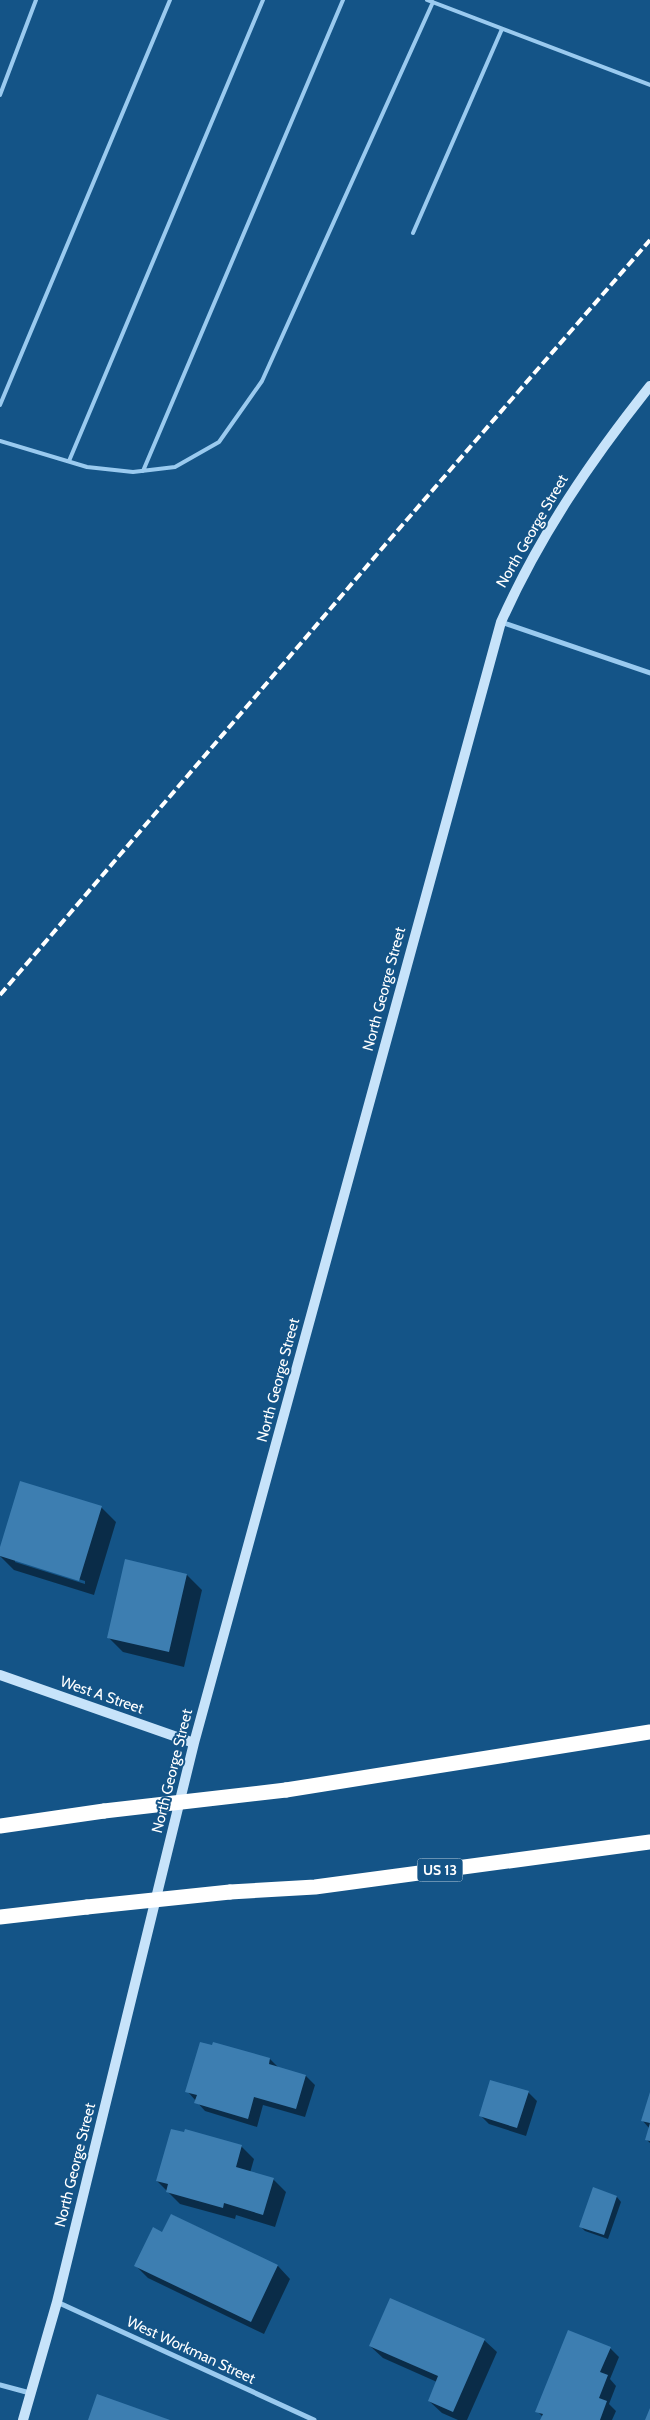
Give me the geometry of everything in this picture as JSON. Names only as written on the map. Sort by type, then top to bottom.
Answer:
[{"type":"highway","points":[[0,1826],[104,1811],[286,1790],[650,1732]]},
{"type":"highway","name":"US 13","points":[[0,1917],[230,1892],[315,1887],[650,1842]]},
{"type":"main road","name":"North George Street","points":[[23,2420],[57,2302],[194,1742],[500,622],[522,574],[551,522],[581,477],[650,386]]},
{"type":"main road","name":"West A Street","points":[[0,1675],[194,1742]]},
{"type":"street","points":[[500,622],[650,673]]},
{"type":"street","name":"West Workman Street","points":[[57,2302],[314,2420]]},
{"type":"street","points":[[0,2385],[30,2393]]},
{"type":"lane","points":[[0,95],[36,0]]},
{"type":"lane","points":[[0,405],[170,0]]},
{"type":"lane","points":[[69,461],[263,0]]},
{"type":"lane","points":[[143,471],[344,0]]},
{"type":"lane","points":[[427,0],[650,85]]},
{"type":"lane","points":[[0,441],[87,467],[133,472],[175,467],[219,442],[262,381],[433,2]]},
{"type":"lane","points":[[413,233],[502,29]]},
{"type":"building","points":[[20,1481],[102,1506],[79,1581],[0,1556],[0,1547]]},
{"type":"building","points":[[125,1559],[187,1574],[169,1652],[107,1638]]},
{"type":"building","points":[[200,2042],[212,2045],[213,2042],[270,2058],[269,2064],[306,2075],[296,2109],[254,2097],[248,2119],[194,2103],[197,2095],[185,2092]]},
{"type":"building","points":[[490,2080],[529,2091],[517,2128],[479,2116]]},
{"type":"building","points":[[650,2092],[650,2123],[641,2121]]},
{"type":"building","points":[[650,2123],[650,2141],[645,2140]]},
{"type":"building","points":[[171,2129],[184,2132],[185,2129],[242,2145],[236,2167],[274,2178],[263,2215],[224,2203],[223,2208],[166,2192],[168,2184],[156,2181]]},
{"type":"building","points":[[593,2187],[617,2196],[604,2235],[579,2227]]},
{"type":"building","points":[[171,2214],[278,2265],[251,2322],[134,2266],[153,2227],[162,2232]]},
{"type":"building","points":[[390,2298],[485,2339],[453,2412],[428,2401],[438,2376],[369,2346]]},
{"type":"building","points":[[568,2330],[611,2347],[600,2372],[608,2375],[599,2398],[607,2401],[600,2420],[540,2420],[543,2414],[535,2412]]},
{"type":"building","points":[[97,2394],[170,2420],[88,2420]]},
{"type":"building","points":[[650,2408],[650,2420],[645,2420]]},
{"type":"railway","points":[[0,995],[385,545],[650,240]]}]
